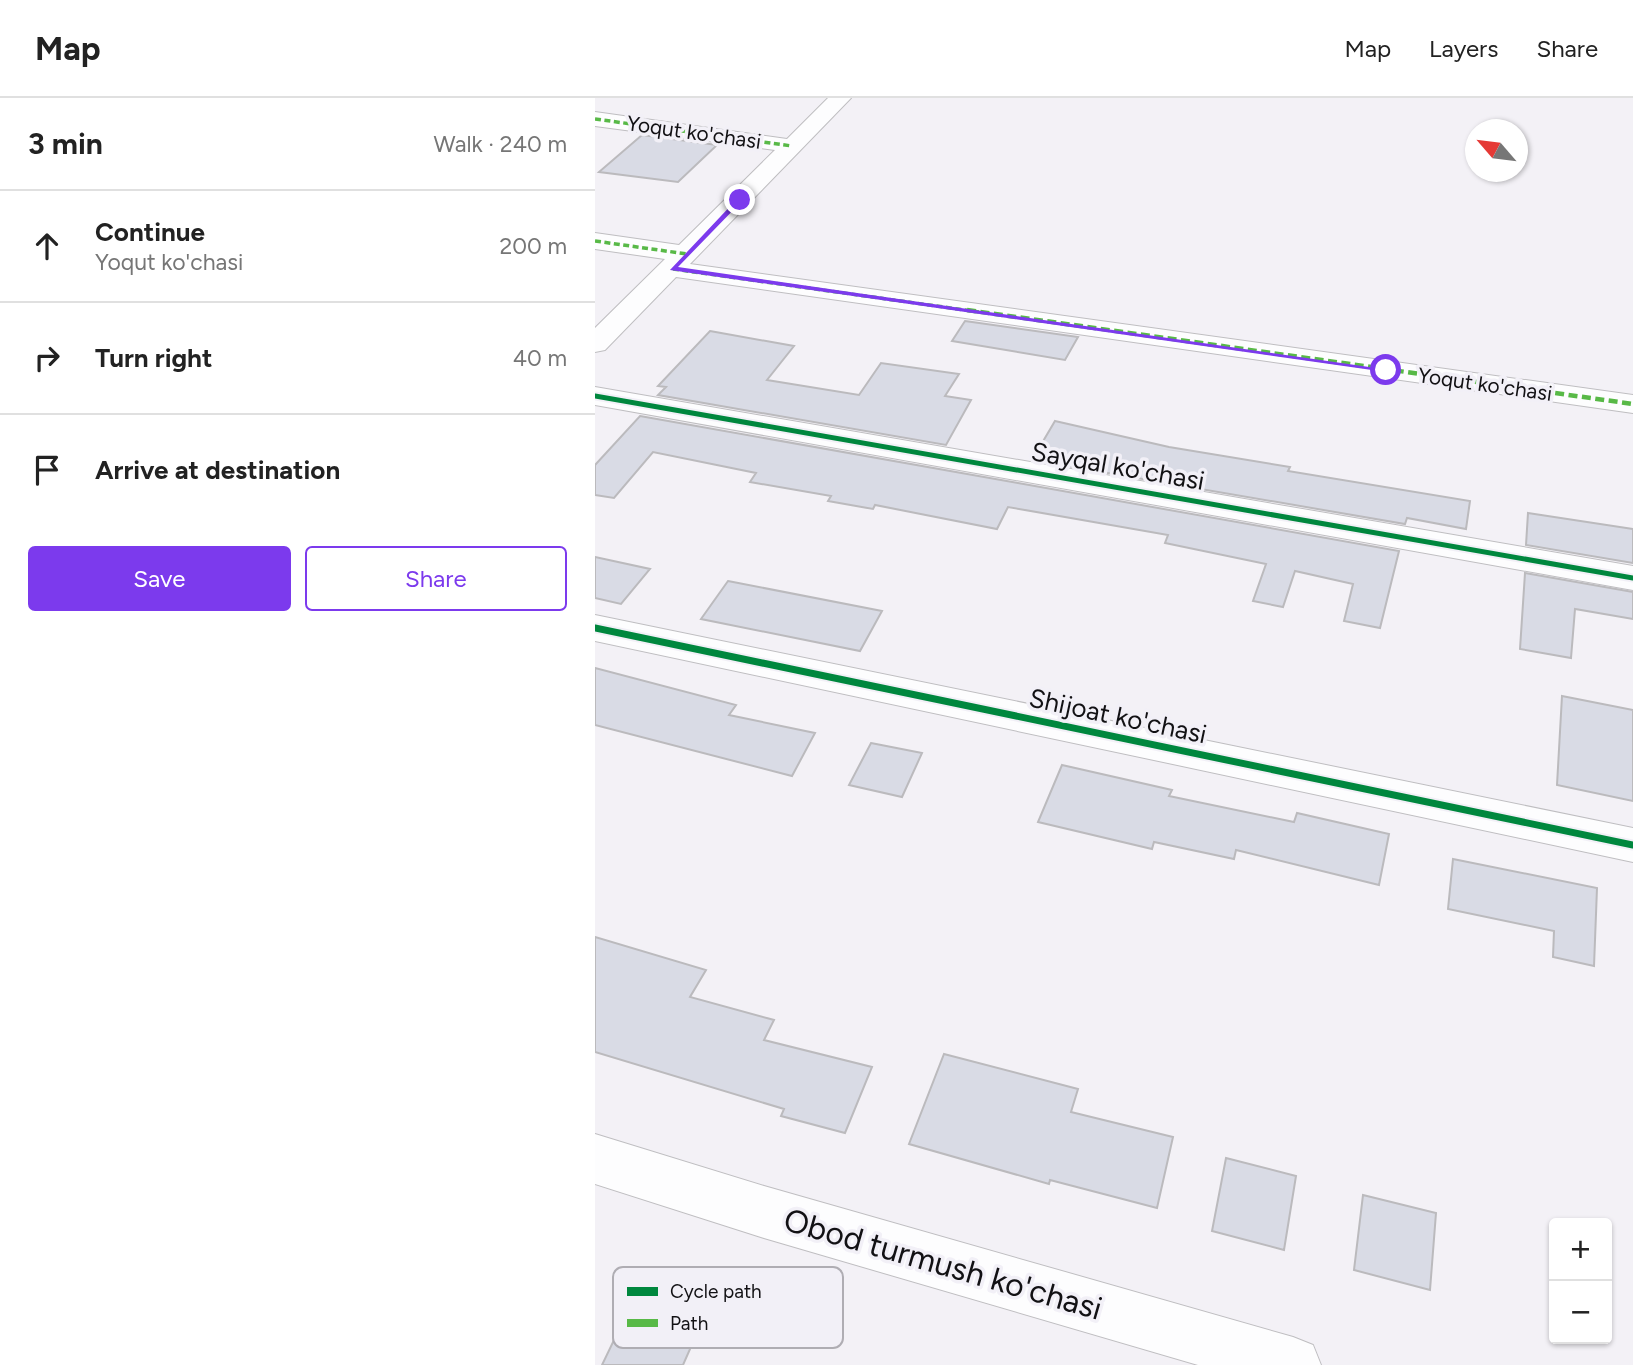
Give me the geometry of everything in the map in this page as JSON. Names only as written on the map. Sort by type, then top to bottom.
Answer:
[{"type":"street","points":[[595,344],[840,98]]},
{"type":"street","name":"Yoqut ko'chasi","points":[[595,119],[792,146]]},
{"type":"street","points":[[595,241],[680,261]]},
{"type":"street","name":"Yoqut ko'chasi","points":[[680,261],[1633,404]]},
{"type":"street","name":"Sayqal ko'chasi","points":[[595,396],[1633,578]]},
{"type":"street","name":"Shijoat ko'chasi","points":[[595,628],[1633,845]]},
{"type":"street","name":"Obod turmush ko'chasi","points":[[595,1159],[764,1213],[1293,1365]]},
{"type":"building","points":[[642,135],[717,145],[678,182],[599,172]]},
{"type":"building","points":[[965,321],[1078,337],[1065,360],[952,341]]},
{"type":"building","points":[[710,331],[794,346],[767,380],[859,395],[881,363],[959,374],[945,396],[971,400],[946,445],[658,395],[666,387],[658,386]]},
{"type":"building","points":[[640,416],[1399,551],[1380,628],[1344,621],[1353,584],[1295,571],[1283,607],[1253,601],[1266,564],[1165,543],[1168,535],[1008,507],[997,529],[875,505],[873,509],[828,501],[831,496],[750,482],[756,473],[653,452],[614,498],[595,495],[595,465]]},
{"type":"building","points":[[1055,421],[1169,447],[1290,467],[1288,471],[1470,501],[1466,529],[1407,518],[1405,524],[1032,460]]},
{"type":"building","points":[[1528,513],[1633,529],[1633,563],[1526,545]]},
{"type":"building","points":[[595,557],[650,569],[621,604],[595,598]]},
{"type":"building","points":[[1525,573],[1633,592],[1633,619],[1575,609],[1571,658],[1520,649]]},
{"type":"building","points":[[728,581],[882,611],[860,651],[701,619]]},
{"type":"building","points":[[595,668],[736,705],[729,715],[815,733],[792,776],[595,725]]},
{"type":"building","points":[[1562,696],[1633,710],[1633,801],[1557,785]]},
{"type":"building","points":[[871,743],[922,753],[902,797],[849,785]]},
{"type":"building","points":[[1062,765],[1172,790],[1169,796],[1294,822],[1297,813],[1389,834],[1379,885],[1236,850],[1234,859],[1154,842],[1152,849],[1038,822]]},
{"type":"building","points":[[1453,859],[1597,888],[1594,966],[1553,957],[1554,931],[1448,909]]},
{"type":"building","points":[[595,937],[706,970],[690,997],[774,1020],[764,1040],[872,1067],[845,1133],[781,1116],[784,1109],[595,1052]]},
{"type":"building","points":[[944,1054],[1078,1089],[1071,1112],[1173,1137],[1157,1208],[1050,1180],[1049,1184],[909,1144]]},
{"type":"building","points":[[1226,1158],[1296,1176],[1284,1250],[1212,1231]]},
{"type":"building","points":[[1363,1195],[1436,1213],[1430,1290],[1354,1270]]},
{"type":"building","points":[[613,1342],[613,1348],[690,1348],[683,1365],[602,1365]]},
{"type":"marked path","points":[[595,119],[792,146]]},
{"type":"marked path","points":[[595,241],[687,254]]},
{"type":"marked path","points":[[673,269],[1633,404]]},
{"type":"cycle path","points":[[595,396],[1633,578]]},
{"type":"cycle path","points":[[595,628],[1633,845]]},
{"type":"route","points":[[740,200],[673,269],[1386,370]]}]
